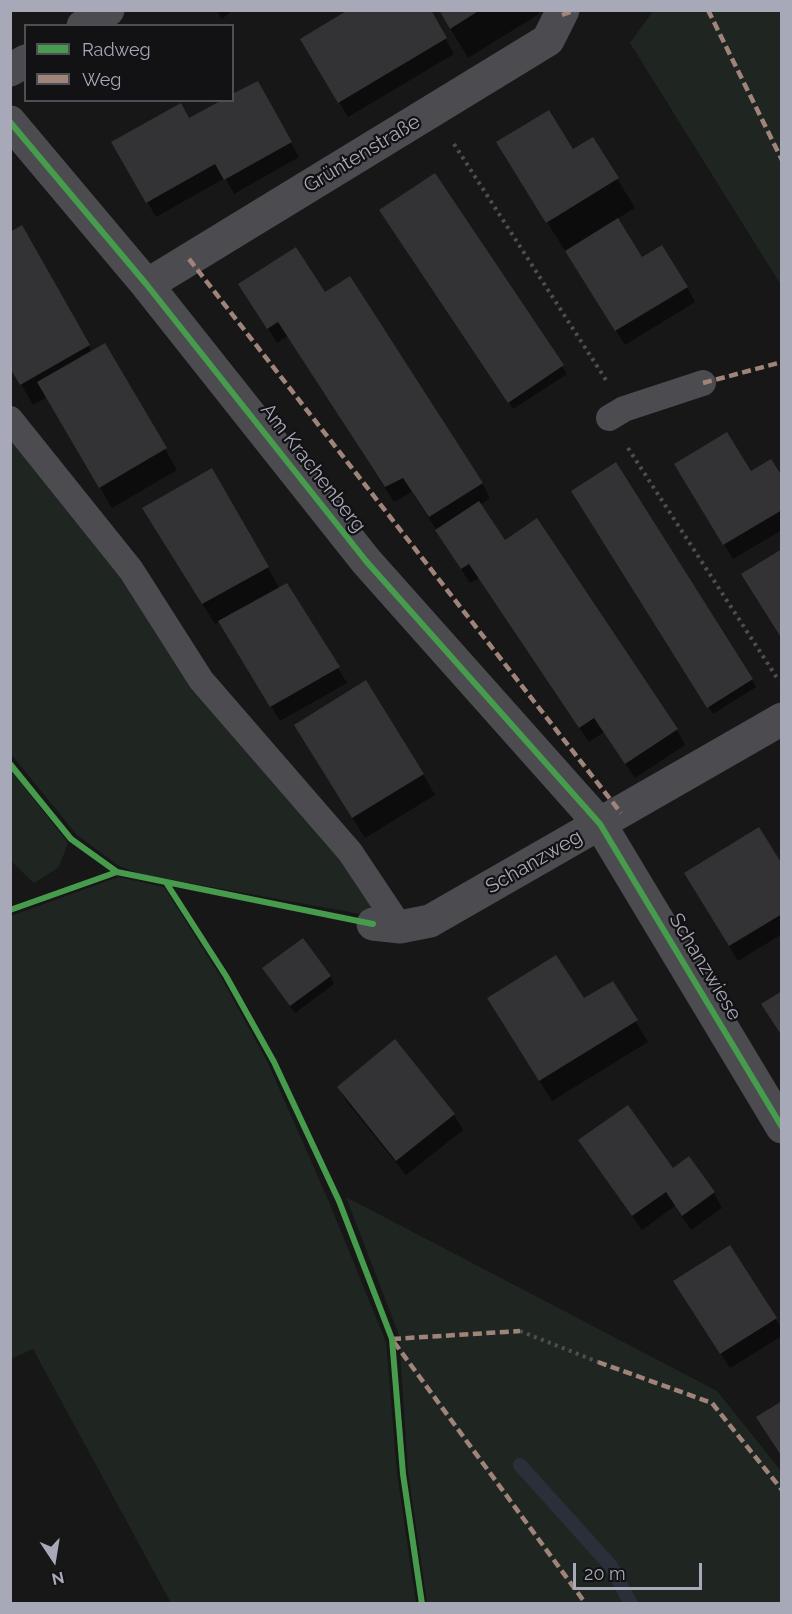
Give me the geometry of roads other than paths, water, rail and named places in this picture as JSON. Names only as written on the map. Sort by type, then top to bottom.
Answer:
[{"type":"street","points":[[86,24],[108,10]]},
{"type":"street","name":"Grüntenstraße","points":[[147,285],[548,40],[563,10]]},
{"type":"street","points":[[10,70],[24,62]]},
{"type":"street","name":"Am Krachenberg","points":[[10,122],[147,285],[366,561],[600,824]]},
{"type":"street","name":"Schanzweg","points":[[387,925],[430,921],[782,719]]},
{"type":"street","name":"Schanzwiese","points":[[600,824],[782,1126]]},
{"type":"lane","points":[[609,418],[624,409],[703,383]]},
{"type":"lane","points":[[10,419],[131,570],[201,680],[350,852],[387,925]]},
{"type":"waterway","points":[[520,1465],[611,1566],[631,1604]]}]
